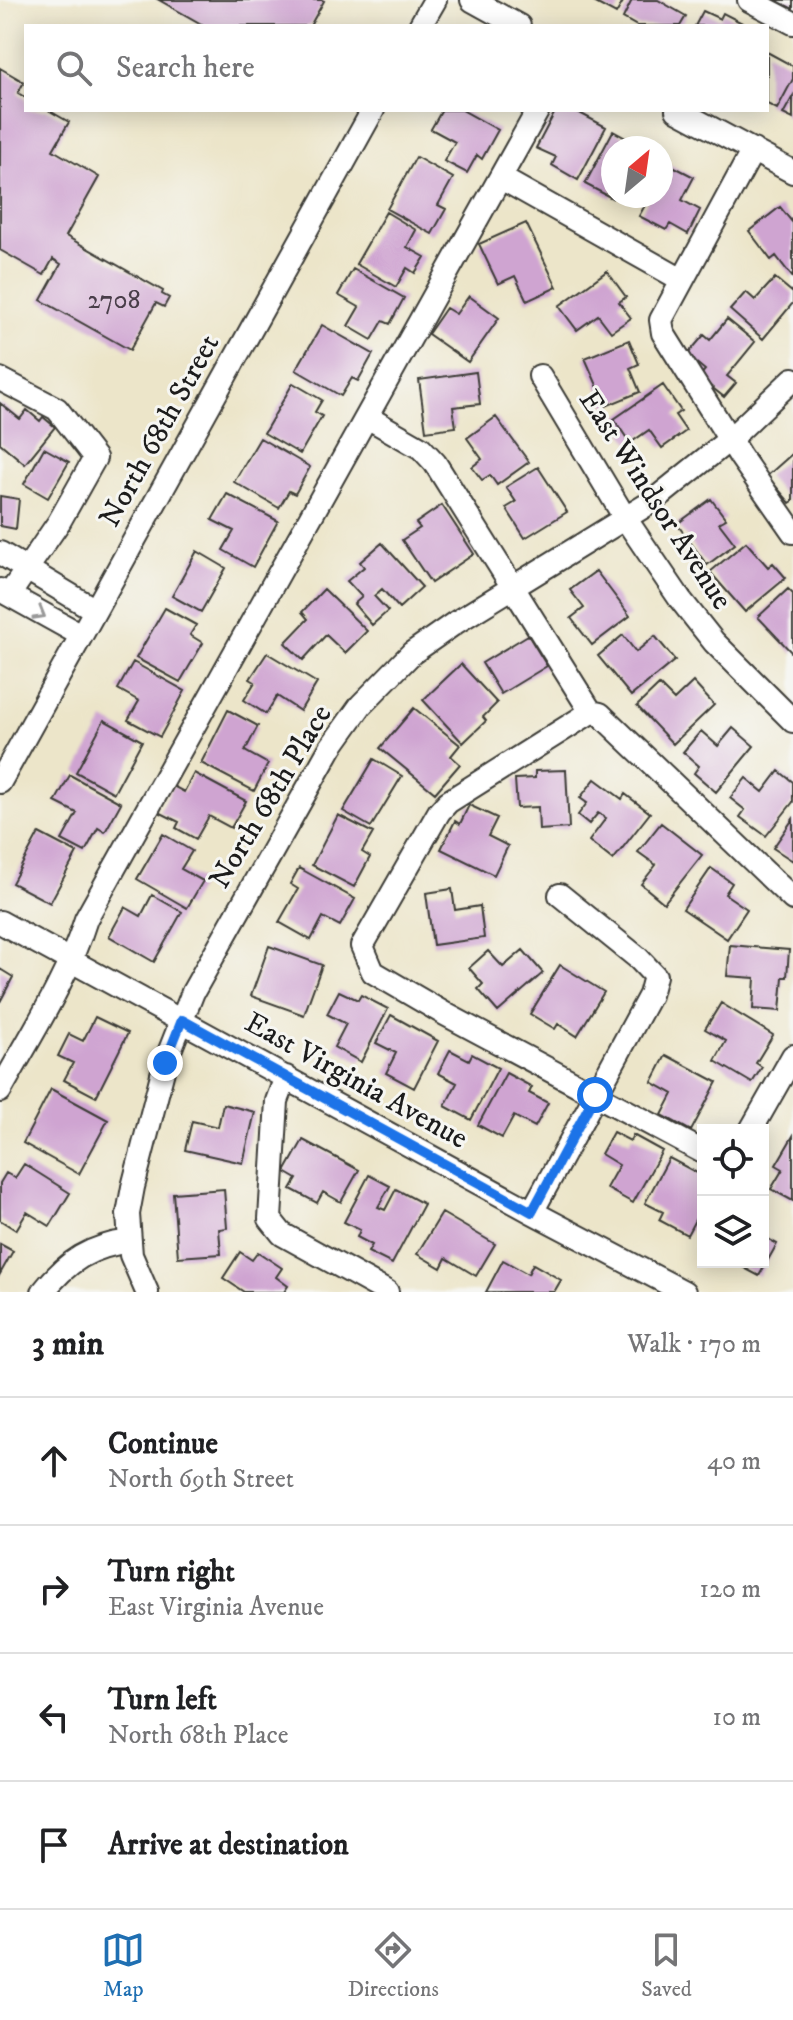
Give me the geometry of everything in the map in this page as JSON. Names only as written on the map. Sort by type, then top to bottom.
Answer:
[{"type":"street","points":[[421,24],[435,0]]},
{"type":"street","points":[[472,0],[515,24]]},
{"type":"street","points":[[749,0],[793,23]]},
{"type":"street","name":"North 68th Street","points":[[0,782],[372,112]]},
{"type":"street","points":[[0,1091],[61,982],[86,919],[537,112]]},
{"type":"street","points":[[681,112],[793,172]]},
{"type":"street","points":[[753,150],[661,320],[663,333],[793,532]]},
{"type":"street","points":[[501,178],[682,280]]},
{"type":"street","name":"East Windsor Avenue","points":[[540,376],[625,518],[680,599],[714,642],[793,721]]},
{"type":"street","points":[[0,379],[57,409],[95,458],[59,522],[27,568],[4,593],[81,635]]},
{"type":"street","name":"North 68th Place","points":[[147,1292],[131,1255],[128,1214],[165,1063],[193,992],[331,747],[347,724],[383,681],[412,653],[455,623],[653,501],[730,439],[793,379]]},
{"type":"street","points":[[367,417],[421,448],[435,463],[591,712]]},
{"type":"street","points":[[0,553],[95,610]]},
{"type":"street","points":[[697,1149],[373,972],[362,946],[439,812],[448,802],[591,712],[600,714],[793,899]]},
{"type":"street","points":[[532,1212],[650,995],[655,976],[638,958],[560,895]]},
{"type":"street","name":"East Virginia Avenue","points":[[0,922],[684,1292]]},
{"type":"street","points":[[754,1124],[793,1056]]},
{"type":"street","points":[[286,1077],[277,1101],[270,1219],[282,1234],[387,1292]]},
{"type":"street","points":[[43,1292],[73,1260],[109,1244],[130,1241]]},
{"type":"building","points":[[159,0],[324,1],[311,24],[201,24]]},
{"type":"building","points":[[590,0],[624,0],[616,14]]},
{"type":"building","points":[[632,0],[658,0],[686,16],[681,24],[634,24],[623,18]]},
{"type":"building","points":[[775,0],[793,0],[793,9]]},
{"type":"building","points":[[703,11],[720,19],[723,13],[744,24],[696,24]]},
{"type":"building","points":[[769,53],[793,66],[793,79],[777,109],[769,105]]},
{"type":"building","points":[[0,68],[24,82],[18,93],[24,97],[24,112],[52,112],[69,122],[53,150],[99,177],[66,236],[163,291],[162,294],[169,298],[164,307],[156,303],[130,350],[41,300],[61,264],[53,259],[44,275],[0,250]]},
{"type":"building","points":[[793,96],[793,119],[783,114]]},
{"type":"building","points":[[441,112],[466,112],[498,130],[482,159],[477,155],[467,173],[444,161],[455,142],[431,129]]},
{"type":"building","points":[[555,112],[578,112],[606,127],[578,180],[552,165],[556,157],[536,148]]},
{"type":"building","points":[[601,154],[601,192],[585,184]]},
{"type":"building","points":[[416,157],[453,178],[438,205],[446,209],[432,234],[387,209]]},
{"type":"building","points":[[673,166],[694,177],[682,200],[700,210],[688,234],[670,224],[666,230],[639,216],[643,208],[673,208]]},
{"type":"building","points":[[780,207],[793,223],[793,278],[776,256],[771,260],[749,231]]},
{"type":"building","points":[[386,212],[416,230],[407,247],[425,257],[415,273],[407,268],[396,287],[356,264]]},
{"type":"building","points":[[526,223],[557,287],[527,301],[515,276],[498,284],[479,244]]},
{"type":"building","points":[[353,269],[404,298],[390,324],[383,321],[372,340],[348,326],[359,307],[338,295]]},
{"type":"building","points":[[607,271],[626,297],[619,302],[631,318],[611,332],[598,315],[577,330],[559,306]]},
{"type":"building","points":[[775,278],[793,293],[793,303],[763,339],[730,310],[746,292],[755,300]]},
{"type":"building","points":[[469,296],[499,318],[468,362],[428,334],[446,308],[456,314]]},
{"type":"building","points":[[727,319],[755,342],[727,376],[736,383],[724,397],[699,377],[705,370],[687,355],[704,335],[710,340]]},
{"type":"building","points":[[322,325],[373,354],[358,381],[352,378],[341,396],[296,370]]},
{"type":"building","points":[[629,340],[639,364],[630,368],[640,392],[606,406],[585,358]]},
{"type":"building","points":[[476,372],[480,404],[453,407],[456,427],[426,431],[419,380]]},
{"type":"building","points":[[293,383],[322,400],[315,412],[322,416],[300,454],[264,433]]},
{"type":"building","points":[[663,385],[681,411],[675,415],[686,431],[662,448],[649,430],[630,443],[614,419]]},
{"type":"building","points":[[0,403],[20,419],[27,410],[40,421],[43,417],[55,427],[25,464],[0,443]]},
{"type":"building","points":[[496,417],[529,462],[497,485],[490,475],[482,480],[472,467],[482,459],[467,438]]},
{"type":"building","points":[[260,438],[310,467],[295,494],[289,491],[279,508],[234,482]]},
{"type":"building","points":[[44,448],[69,462],[48,498],[24,484]]},
{"type":"building","points":[[793,453],[793,501],[790,503],[767,476]]},
{"type":"building","points":[[538,467],[567,512],[525,538],[506,508],[516,502],[506,487]]},
{"type":"building","points":[[227,494],[278,521],[253,567],[223,550],[234,531],[212,520]]},
{"type":"building","points":[[0,496],[19,499],[16,529],[0,526]]},
{"type":"building","points":[[711,499],[726,519],[719,523],[735,544],[707,565],[677,524]]},
{"type":"building","points":[[442,505],[474,554],[431,583],[402,540],[420,528],[416,523]]},
{"type":"building","points":[[746,542],[768,567],[773,563],[786,578],[745,612],[710,572]]},
{"type":"building","points":[[382,543],[422,587],[399,608],[382,589],[374,596],[388,611],[372,625],[354,604],[362,597],[347,581],[364,567],[360,562]]},
{"type":"building","points":[[197,551],[226,568],[201,612],[172,596]]},
{"type":"building","points":[[596,571],[630,616],[592,645],[571,618],[584,608],[570,590]]},
{"type":"building","points":[[324,589],[367,631],[345,653],[326,635],[303,660],[285,643],[308,619],[302,612]]},
{"type":"building","points":[[788,589],[793,594],[793,654],[758,617]]},
{"type":"building","points":[[165,608],[196,625],[190,635],[203,643],[180,682],[136,658]]},
{"type":"building","points":[[528,635],[547,666],[501,694],[482,663]]},
{"type":"building","points":[[623,635],[636,652],[655,636],[675,660],[631,696],[598,656]]},
{"type":"building","points":[[267,653],[317,683],[300,711],[277,696],[266,714],[244,700],[255,682],[250,679]]},
{"type":"building","points":[[133,662],[185,691],[160,737],[128,720],[139,701],[118,689]]},
{"type":"building","points":[[461,664],[497,703],[483,717],[486,721],[463,743],[423,700]]},
{"type":"building","points":[[693,682],[714,705],[673,744],[637,706],[659,685],[674,700]]},
{"type":"building","points":[[414,708],[460,745],[451,756],[460,764],[435,793],[380,748]]},
{"type":"building","points":[[228,710],[258,726],[245,751],[268,764],[254,791],[201,763]]},
{"type":"building","points":[[104,720],[142,741],[114,793],[76,772]]},
{"type":"building","points":[[733,728],[754,746],[716,792],[694,773],[699,766],[683,752],[701,731],[718,746]]},
{"type":"building","points":[[374,759],[402,776],[371,827],[343,811]]},
{"type":"building","points":[[566,770],[569,828],[539,830],[538,807],[517,808],[515,779],[535,778],[535,771]]},
{"type":"building","points":[[779,771],[793,782],[793,802],[766,836],[740,817],[745,810],[730,798],[746,778],[763,792]]},
{"type":"building","points":[[194,773],[246,801],[231,828],[209,816],[196,839],[176,828],[179,822],[159,812],[173,786],[184,792]]},
{"type":"building","points":[[70,775],[121,803],[105,832],[98,828],[85,852],[62,840],[77,813],[55,802]]},
{"type":"building","points":[[595,779],[622,799],[625,794],[650,813],[613,860],[589,841],[606,818],[598,813],[589,824],[578,815],[587,803],[580,798]]},
{"type":"building","points":[[469,805],[497,818],[488,836],[508,846],[494,875],[441,849],[455,821],[460,824]]},
{"type":"building","points":[[338,815],[373,833],[362,852],[370,857],[354,887],[312,865]]},
{"type":"building","points":[[793,819],[793,861],[773,848]]},
{"type":"building","points":[[661,823],[702,855],[664,903],[641,884],[656,865],[638,852]]},
{"type":"building","points":[[39,833],[77,853],[50,903],[12,883]]},
{"type":"building","points":[[163,834],[192,851],[181,869],[203,881],[187,908],[137,879]]},
{"type":"building","points":[[299,868],[355,899],[340,926],[323,917],[311,940],[279,922],[298,889],[290,884]]},
{"type":"building","points":[[711,868],[732,883],[725,894],[747,909],[727,939],[683,909]]},
{"type":"building","points":[[452,889],[455,910],[480,906],[484,938],[433,945],[426,893]]},
{"type":"building","points":[[152,895],[182,912],[154,962],[109,936],[125,907],[141,916]]},
{"type":"building","points":[[730,945],[789,950],[780,1011],[753,1009],[755,978],[727,976]]},
{"type":"building","points":[[269,946],[322,965],[304,1015],[251,996]]},
{"type":"building","points":[[523,950],[543,973],[498,1012],[478,989],[483,984],[469,968],[488,951],[503,967]]},
{"type":"building","points":[[560,965],[604,992],[577,1036],[558,1024],[555,1029],[530,1014]]},
{"type":"building","points":[[0,969],[13,977],[0,1002]]},
{"type":"building","points":[[339,991],[358,1000],[361,995],[388,1009],[361,1062],[334,1047],[346,1024],[327,1014]]},
{"type":"building","points":[[721,1003],[773,1035],[756,1063],[762,1067],[752,1083],[715,1061],[726,1041],[705,1029]]},
{"type":"building","points":[[391,1015],[438,1041],[414,1088],[386,1073],[396,1053],[376,1043]]},
{"type":"building","points":[[95,1017],[128,1033],[96,1097],[64,1080],[73,1063],[58,1056],[69,1034],[83,1041]]},
{"type":"building","points":[[450,1050],[469,1060],[472,1054],[498,1068],[471,1120],[445,1106],[457,1083],[438,1073]]},
{"type":"building","points":[[666,1055],[717,1082],[691,1131],[662,1115],[673,1094],[652,1082]]},
{"type":"building","points":[[506,1073],[532,1087],[529,1093],[548,1103],[535,1127],[514,1116],[502,1138],[478,1125]]},
{"type":"building","points":[[51,1089],[108,1120],[79,1174],[23,1143]]},
{"type":"building","points":[[223,1104],[255,1112],[243,1163],[185,1150],[192,1121],[218,1127]]},
{"type":"building","points":[[613,1132],[630,1141],[633,1135],[662,1151],[633,1203],[606,1188],[619,1165],[601,1154]]},
{"type":"building","points":[[793,1136],[793,1201],[771,1189],[783,1169],[776,1165]]},
{"type":"building","points":[[303,1140],[359,1170],[341,1202],[323,1192],[317,1203],[291,1189],[297,1179],[285,1172]]},
{"type":"building","points":[[669,1158],[697,1173],[697,1216],[687,1235],[659,1220],[663,1212],[645,1203]]},
{"type":"building","points":[[24,1164],[70,1193],[50,1226],[27,1212],[16,1230],[0,1220],[0,1183],[6,1173],[15,1178]]},
{"type":"building","points":[[369,1175],[390,1186],[378,1207],[385,1210],[396,1189],[424,1204],[392,1264],[368,1252],[372,1245],[357,1237],[360,1230],[344,1222]]},
{"type":"building","points":[[224,1189],[227,1228],[219,1229],[221,1254],[178,1257],[173,1193]]},
{"type":"building","points":[[442,1213],[495,1244],[476,1276],[446,1258],[441,1268],[417,1254]]},
{"type":"building","points":[[769,1239],[777,1244],[769,1258]]},
{"type":"building","points":[[0,1244],[13,1251],[0,1274]]},
{"type":"building","points":[[240,1252],[252,1260],[258,1252],[282,1268],[276,1277],[288,1286],[284,1292],[244,1292],[223,1278]]},
{"type":"building","points":[[503,1260],[528,1274],[533,1264],[561,1280],[554,1292],[486,1292]]},
{"type":"building","points":[[744,1268],[764,1268],[759,1276]]},
{"type":"route","points":[[165,1063],[182,1020],[532,1212],[595,1095]]}]
